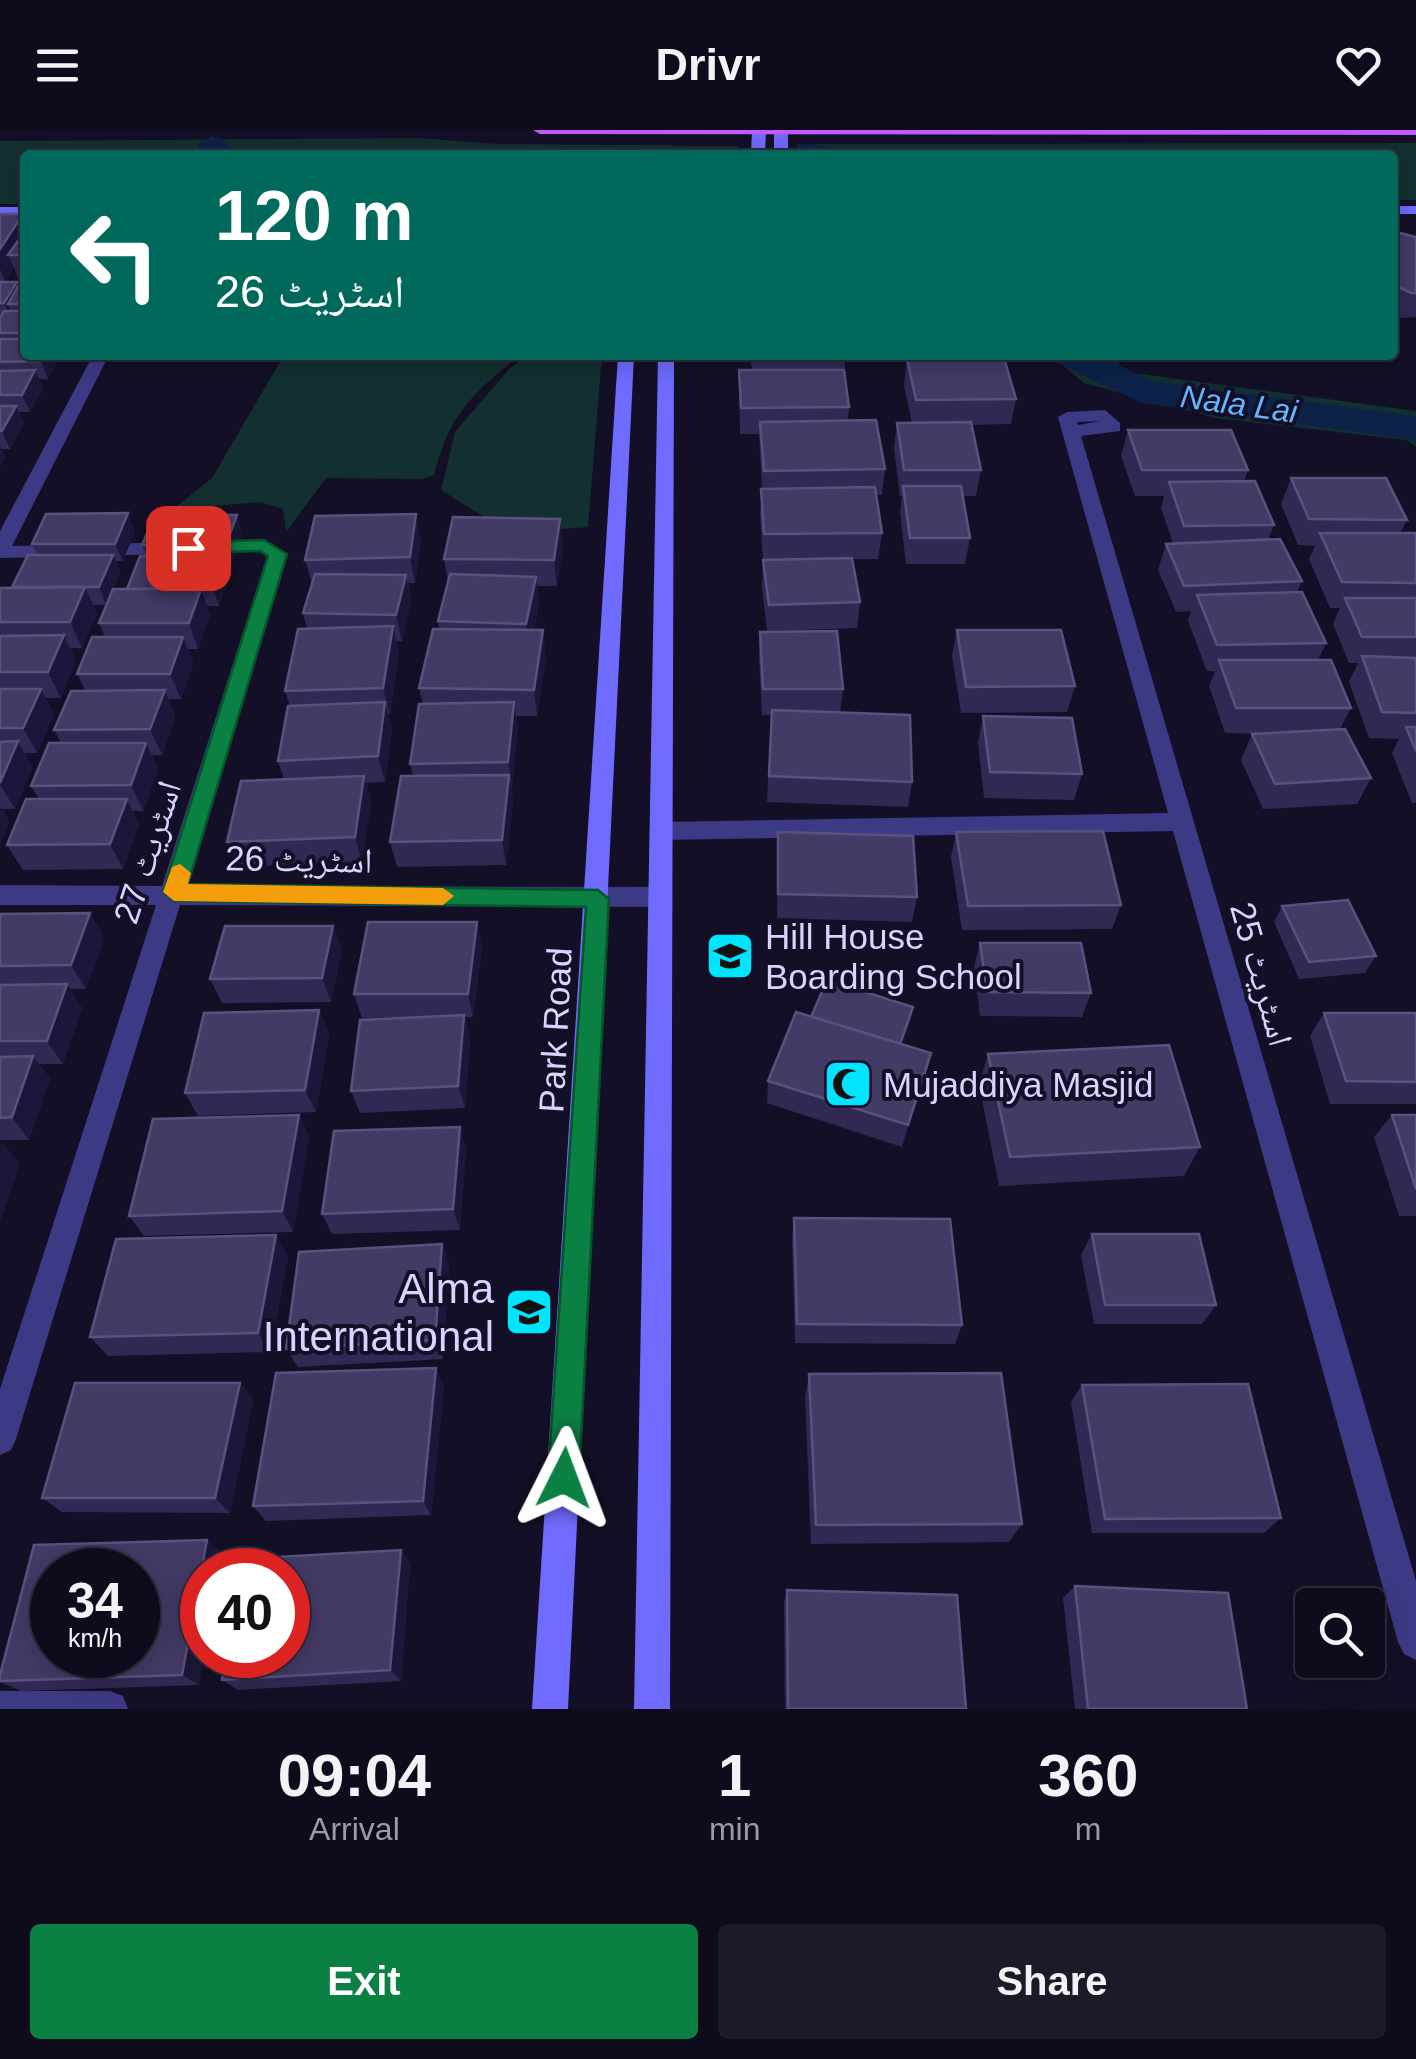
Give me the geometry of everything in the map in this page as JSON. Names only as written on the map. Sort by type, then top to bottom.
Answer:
[{"type":"main road","points":[[540,130],[1416,131]]},
{"type":"street","points":[[0,551],[98,360]]},
{"type":"street","name":"Park Road","points":[[550,1709],[626,360]]},
{"type":"street","points":[[652,1709],[666,360]]},
{"type":"street","name":"اسٹریٹ 25","points":[[1074,432],[1114,427],[1105,415],[1067,416],[1416,1642]]},
{"type":"street","name":"اسٹریٹ 27","points":[[0,551],[264,546],[278,554],[0,1440]]},
{"type":"street","points":[[661,831],[1182,822]]},
{"type":"street","name":"اسٹریٹ 26","points":[[0,895],[174,892],[660,898]]},
{"type":"street","points":[[0,1709],[110,1709]]},
{"type":"green space","points":[[416,138],[498,144],[738,146],[738,150],[20,150],[20,204],[0,204],[0,141]]},
{"type":"green space","points":[[1416,143],[1416,200],[1398,200],[1398,150],[798,150],[797,144]]},
{"type":"green space","points":[[281,360],[514,360],[488,382],[455,420],[434,475],[422,479],[326,478],[286,532],[283,509],[260,502],[215,506],[205,530],[152,526],[212,478]]},
{"type":"green space","points":[[521,360],[602,360],[588,527],[510,533],[441,490],[455,432]]},
{"type":"green space","points":[[1057,360],[1115,360],[1126,372],[1416,411],[1416,446],[1406,440],[1216,418],[1084,383]]},
{"type":"building","points":[[0,214],[20,214],[20,219],[0,249]]},
{"type":"building","points":[[1398,232],[1416,237],[1416,293],[1398,287]]},
{"type":"building","points":[[20,238],[20,255],[8,255]]},
{"type":"building","points":[[0,282],[17,282],[4,303],[0,303]]},
{"type":"building","points":[[20,283],[20,304],[8,304]]},
{"type":"building","points":[[4,311],[20,311],[20,333],[0,333]]},
{"type":"building","points":[[0,339],[20,339],[20,360],[42,360],[41,361],[0,362]]},
{"type":"building","points":[[907,360],[1005,360],[1016,399],[916,400]]},
{"type":"building","points":[[35,370],[22,395],[0,395],[0,371]]},
{"type":"building","points":[[739,370],[844,370],[849,407],[741,408]]},
{"type":"building","points":[[0,406],[16,406],[2,431],[0,431]]},
{"type":"building","points":[[876,420],[885,469],[764,471],[760,422]]},
{"type":"building","points":[[971,422],[981,470],[904,470],[897,423]]},
{"type":"building","points":[[1128,430],[1231,430],[1248,470],[1142,470]]},
{"type":"building","points":[[1291,478],[1386,478],[1407,520],[1309,519]]},
{"type":"building","points":[[1255,481],[1274,525],[1184,526],[1169,482]]},
{"type":"building","points":[[903,486],[961,486],[970,538],[910,538]]},
{"type":"building","points":[[875,487],[882,533],[764,534],[761,489]]},
{"type":"building","points":[[128,513],[115,544],[32,544],[46,514]]},
{"type":"building","points":[[416,514],[410,557],[305,560],[315,516]]},
{"type":"building","points":[[155,515],[237,515],[226,545],[142,545]]},
{"type":"building","points":[[453,517],[560,519],[554,560],[444,559]]},
{"type":"building","points":[[1320,533],[1416,533],[1416,583],[1342,582]]},
{"type":"building","points":[[1280,539],[1302,581],[1184,586],[1166,544]]},
{"type":"building","points":[[28,555],[113,555],[99,587],[12,587]]},
{"type":"building","points":[[140,556],[224,556],[213,588],[127,589]]},
{"type":"building","points":[[852,558],[860,602],[769,605],[763,560]]},
{"type":"building","points":[[315,574],[406,575],[396,615],[303,613]]},
{"type":"building","points":[[450,574],[536,577],[526,624],[438,621]]},
{"type":"building","points":[[85,587],[70,622],[0,622],[0,588]]},
{"type":"building","points":[[113,589],[201,589],[189,623],[99,623]]},
{"type":"building","points":[[1302,592],[1326,643],[1217,645],[1197,595]]},
{"type":"building","points":[[1345,598],[1416,598],[1416,637],[1362,637]]},
{"type":"building","points":[[393,626],[383,688],[285,691],[298,629]]},
{"type":"building","points":[[433,629],[543,630],[534,690],[419,688]]},
{"type":"building","points":[[957,630],[1061,630],[1075,686],[966,687]]},
{"type":"building","points":[[837,631],[843,689],[763,689],[760,632]]},
{"type":"building","points":[[64,635],[48,672],[0,672],[0,636]]},
{"type":"building","points":[[92,637],[183,637],[170,674],[77,674]]},
{"type":"building","points":[[1362,656],[1416,658],[1416,713],[1382,712]]},
{"type":"building","points":[[1219,660],[1331,660],[1351,708],[1236,708]]},
{"type":"building","points":[[0,689],[41,689],[23,728],[0,728]]},
{"type":"building","points":[[165,690],[150,729],[54,730],[71,691]]},
{"type":"building","points":[[385,702],[378,756],[278,761],[288,706]]},
{"type":"building","points":[[514,702],[508,762],[410,764],[419,704]]},
{"type":"building","points":[[772,710],[910,715],[912,782],[769,776]]},
{"type":"building","points":[[983,716],[1072,718],[1082,774],[990,772]]},
{"type":"building","points":[[1406,727],[1416,727],[1416,751]]},
{"type":"building","points":[[1345,729],[1371,778],[1275,784],[1252,734]]},
{"type":"building","points":[[18,741],[0,783],[0,742]]},
{"type":"building","points":[[49,743],[146,743],[131,785],[31,786]]},
{"type":"building","points":[[509,775],[502,840],[390,842],[401,776]]},
{"type":"building","points":[[364,776],[355,837],[227,842],[241,781]]},
{"type":"building","points":[[26,799],[127,799],[110,844],[7,845]]},
{"type":"building","points":[[1103,831],[1121,905],[968,906],[956,832]]},
{"type":"building","points":[[778,832],[913,836],[917,897],[778,894]]},
{"type":"building","points":[[1348,900],[1376,956],[1309,962],[1282,906]]},
{"type":"building","points":[[90,913],[71,965],[0,966],[0,914]]},
{"type":"building","points":[[368,922],[477,922],[468,994],[354,994]]},
{"type":"building","points":[[225,926],[333,926],[322,978],[210,979]]},
{"type":"building","points":[[980,943],[1081,943],[1091,993],[987,992]]},
{"type":"building","points":[[827,980],[913,1007],[900,1044],[811,1017]]},
{"type":"building","points":[[67,984],[47,1041],[0,1041],[0,985]]},
{"type":"building","points":[[319,1010],[305,1090],[185,1093],[204,1013]]},
{"type":"building","points":[[796,1012],[931,1053],[908,1125],[768,1081]]},
{"type":"building","points":[[1324,1013],[1416,1013],[1416,1082],[1346,1081]]},
{"type":"building","points":[[464,1015],[458,1086],[351,1091],[360,1020]]},
{"type":"building","points":[[1169,1045],[1200,1147],[1010,1157],[988,1054]]},
{"type":"building","points":[[33,1056],[12,1117],[0,1118],[0,1057]]},
{"type":"building","points":[[299,1115],[282,1211],[129,1216],[153,1119]]},
{"type":"building","points":[[1392,1115],[1416,1115],[1416,1189]]},
{"type":"building","points":[[460,1127],[453,1209],[322,1214],[334,1131]]},
{"type":"building","points":[[794,1218],[950,1219],[962,1325],[797,1324]]},
{"type":"building","points":[[1092,1234],[1199,1234],[1216,1305],[1105,1305]]},
{"type":"building","points":[[276,1235],[258,1333],[90,1337],[116,1239]]},
{"type":"building","points":[[442,1244],[435,1340],[286,1349],[299,1252]]},
{"type":"building","points":[[436,1368],[423,1501],[253,1506],[276,1373]]},
{"type":"building","points":[[1001,1373],[1022,1524],[816,1525],[809,1374]]},
{"type":"building","points":[[75,1383],[240,1383],[215,1498],[42,1498]]},
{"type":"building","points":[[1248,1384],[1281,1518],[1105,1519],[1082,1385]]},
{"type":"building","points":[[207,1540],[206,1548],[180,1548],[180,1675],[160,1676],[160,1548],[33,1548]]},
{"type":"building","points":[[401,1550],[390,1670],[310,1675],[310,1555]]},
{"type":"building","points":[[30,1560],[30,1678],[91,1678],[0,1681]]},
{"type":"building","points":[[1075,1586],[1228,1593],[1247,1709],[1088,1709]]},
{"type":"building","points":[[787,1590],[957,1595],[966,1709],[788,1709]]},
{"type":"waterway","name":"Nala Lai","points":[[212,145],[216,150]]},
{"type":"waterway","name":"Nala Lai","points":[[1080,360],[1142,391],[1416,428]]},
{"type":"slow traffic","points":[[180,873],[174,892],[443,896]]},
{"type":"place","name":"Hill House Boarding School","points":[[730,956]]},
{"type":"place","name":"Mujaddiya Masjid","points":[[848,1084]]},
{"type":"place","name":"Alma International","points":[[529,1312]]},
{"type":"route","points":[[188,548],[264,546],[278,554],[174,892],[598,899],[564,1478]]}]
